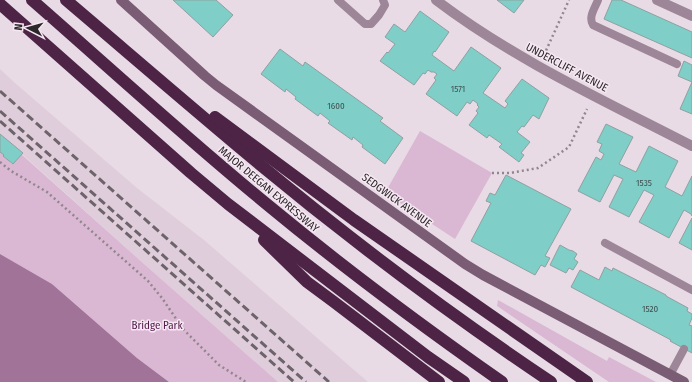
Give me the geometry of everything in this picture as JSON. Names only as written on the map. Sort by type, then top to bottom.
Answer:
[{"type":"highway","name":"MAJOR DEEGAN EXPRESSWAY","points":[[32,0],[189,139],[270,207],[386,298],[502,382]]},
{"type":"highway","points":[[66,0],[246,153],[333,223],[449,311],[551,382]]},
{"type":"highway","points":[[0,4],[228,204],[428,357],[464,382]]},
{"type":"highway","points":[[107,35],[348,216],[587,382]]},
{"type":"highway","points":[[228,204],[307,282],[439,382]]},
{"type":"main road","name":"SEDGWICK AVENUE","points":[[121,0],[194,67],[216,85],[465,264],[482,275],[684,382]]},
{"type":"street","name":"UNDERCLIFF AVENUE","points":[[436,0],[470,25],[533,64],[692,146]]},
{"type":"street","points":[[657,0],[692,16]]},
{"type":"lane","points":[[338,0],[365,24],[371,24],[385,5],[383,0]]},
{"type":"lane","points":[[598,0],[591,15],[591,22],[593,25],[677,64]]},
{"type":"lane","points":[[605,243],[692,290]]},
{"type":"lane","points":[[670,375],[684,349]]},
{"type":"path","points":[[544,56],[569,0]]},
{"type":"path","points":[[492,173],[510,173],[538,168],[569,147],[587,109]]},
{"type":"path","points":[[0,162],[11,171],[48,192],[148,281],[162,298],[183,330],[219,365],[246,382]]},
{"type":"shaded area","points":[[0,69],[137,188],[204,240],[368,382],[278,382],[22,154],[13,164],[3,156],[0,152]]},
{"type":"shaded area","points":[[0,254],[52,284],[137,358],[169,382],[0,382]]},
{"type":"green space","points":[[420,131],[492,173],[455,239],[385,193]]},
{"type":"green space","name":"Bridge Park","points":[[0,152],[12,164],[21,154],[278,382],[169,382],[137,358],[52,284],[0,254]]},
{"type":"green space","points":[[498,300],[607,361],[609,357],[656,382],[609,382],[497,306]]},
{"type":"building","points":[[173,0],[216,0],[233,15],[213,37]]},
{"type":"building","points":[[497,0],[524,0],[514,13]]},
{"type":"building","points":[[612,0],[621,0],[692,32],[692,58],[604,19]]},
{"type":"building","points":[[420,11],[449,32],[432,55],[454,71],[471,47],[501,68],[483,93],[505,108],[508,104],[505,101],[522,79],[549,98],[539,119],[533,115],[524,127],[522,126],[517,132],[530,142],[521,153],[524,155],[519,162],[499,147],[502,144],[489,135],[487,138],[469,125],[478,113],[476,111],[479,107],[473,100],[470,104],[467,102],[457,116],[426,94],[436,80],[434,78],[437,74],[428,70],[425,74],[423,73],[414,85],[380,61],[395,44],[385,37],[394,24],[405,32]]},
{"type":"building","points":[[280,49],[303,66],[305,62],[383,118],[380,121],[403,138],[385,164],[362,147],[363,145],[353,137],[352,140],[328,123],[330,121],[320,113],[318,116],[295,99],[296,97],[286,89],[285,92],[261,74]]},
{"type":"building","points":[[684,61],[692,65],[692,82],[678,76]]},
{"type":"building","points":[[692,82],[692,114],[680,109]]},
{"type":"building","points":[[606,124],[633,137],[619,164],[636,172],[649,146],[678,161],[665,187],[682,196],[692,176],[692,216],[684,210],[669,238],[639,222],[654,195],[644,190],[629,217],[609,207],[623,179],[614,175],[600,202],[578,191],[596,157],[601,160],[604,154],[599,151],[602,144],[597,142]]},
{"type":"building","points":[[0,134],[23,153],[13,164],[0,152]]},
{"type":"building","points":[[506,175],[571,209],[545,256],[550,258],[545,267],[541,265],[535,275],[471,241],[491,203],[486,201],[490,193],[495,195]]},
{"type":"building","points":[[692,218],[692,250],[679,243]]},
{"type":"building","points":[[560,245],[577,254],[574,259],[578,262],[573,270],[569,268],[566,273],[550,265]]},
{"type":"building","points":[[605,267],[612,271],[613,268],[688,308],[687,311],[692,314],[689,325],[692,326],[692,353],[670,341],[671,340],[571,287],[580,270],[599,280]]},
{"type":"railway","points":[[0,91],[329,382]]},
{"type":"railway","points":[[0,111],[306,382]]},
{"type":"railway","points":[[0,121],[294,382]]}]
